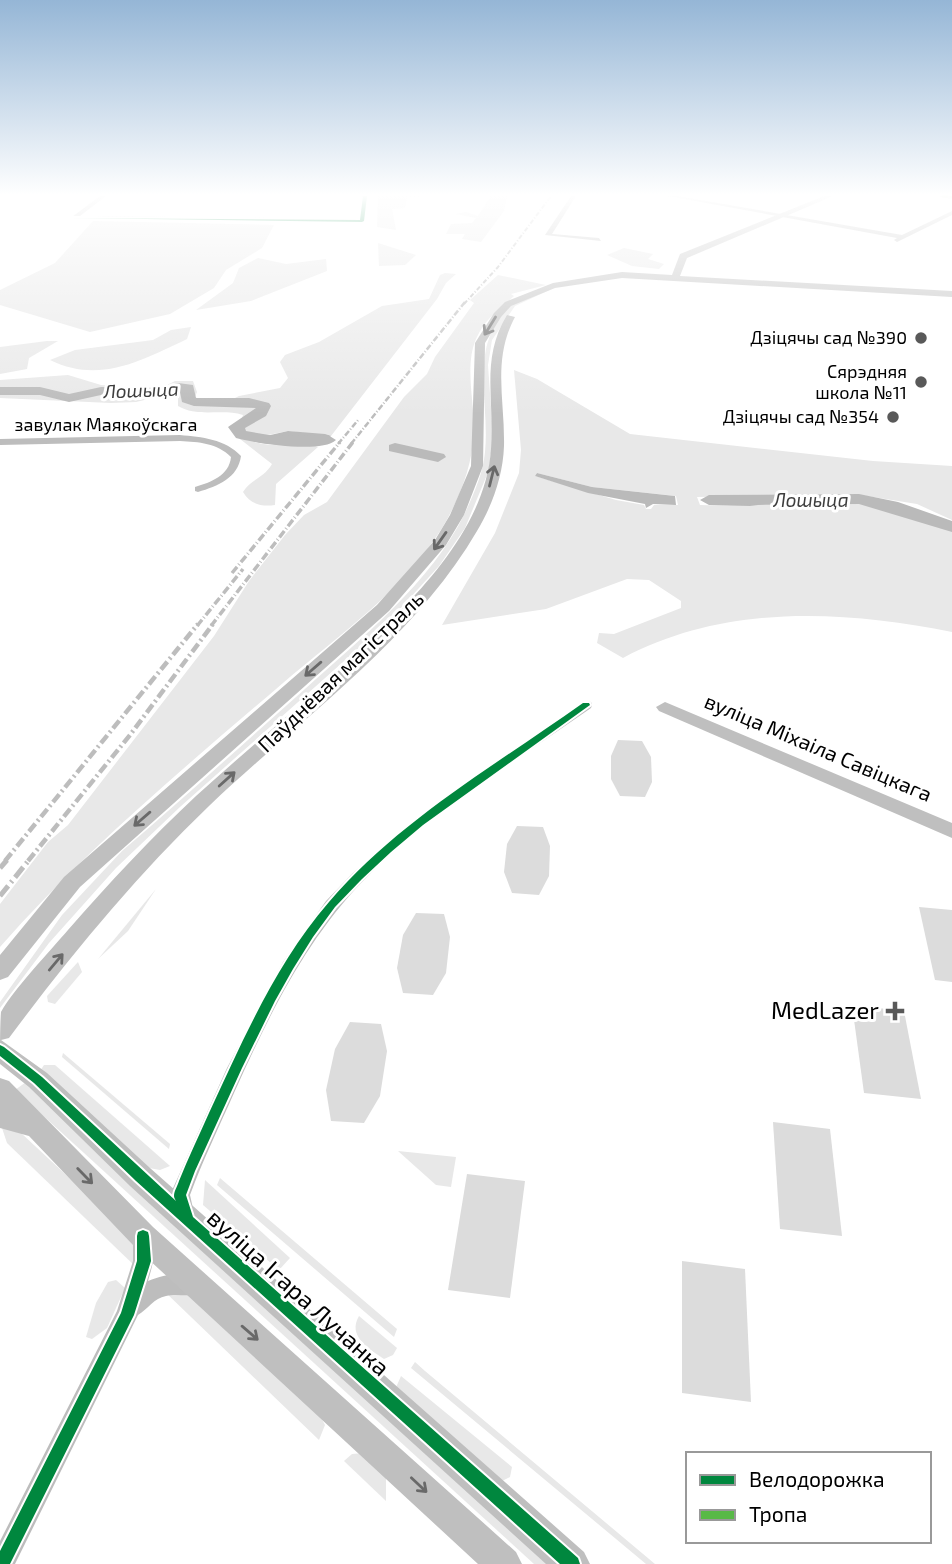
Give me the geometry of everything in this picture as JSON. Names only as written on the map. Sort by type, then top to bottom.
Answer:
[{"type":"main road","points":[[675,276],[678,269]]},
{"type":"main road","points":[[568,284],[611,275],[675,276],[952,294]]},
{"type":"main road","name":"Паўднёвая магістраль","points":[[0,971],[72,882],[383,608],[416,573],[457,515],[477,466],[480,432],[477,355],[480,343],[497,315],[508,304],[537,290],[568,284]]},
{"type":"main road","name":"Паўднёвая магістраль","points":[[0,1031],[89,923],[160,843],[387,633],[441,573],[477,518],[494,470],[498,448],[496,341],[522,304],[568,284]]},
{"type":"main road","name":"вуліца Міхаіла Савіцкага","points":[[665,707],[952,831]]},
{"type":"main road","name":"вуліца Ігара Лучанка","points":[[0,1050],[38,1080],[140,1177],[572,1564]]},
{"type":"main road","points":[[0,1089],[143,1236],[504,1564]]},
{"type":"main road","points":[[0,1117],[37,1128]]},
{"type":"street","name":"завулак Маякоўскага","points":[[0,442],[180,438],[221,444],[236,456],[232,470],[222,479],[198,489]]},
{"type":"street","points":[[188,1219],[182,1209],[180,1195],[189,1171],[269,1003],[299,950],[334,904],[393,845],[586,705]]},
{"type":"street","points":[[140,1177],[150,1182],[167,1184],[178,1181],[189,1171]]},
{"type":"street","points":[[2,1564],[127,1315],[144,1261],[143,1236]]},
{"type":"street","points":[[127,1315],[155,1287],[179,1283],[198,1287]]},
{"type":"shaded area","points":[[43,269],[228,269],[214,288],[170,314],[90,332],[0,305],[0,290]]},
{"type":"shaded area","points":[[239,269],[327,269],[251,301],[196,310],[233,283]]},
{"type":"shaded area","points":[[456,274],[446,283],[437,299],[331,436],[288,431],[248,439],[265,444],[302,443],[318,447],[276,484],[275,505],[256,504],[243,492],[272,464],[240,439],[238,429],[243,415],[186,410],[178,406],[178,398],[169,394],[136,402],[111,403],[0,398],[0,380],[68,375],[101,385],[145,388],[163,387],[175,381],[193,381],[197,392],[195,397],[209,404],[280,388],[288,378],[280,362],[285,355],[319,342],[382,306],[429,299],[440,275]]},
{"type":"shaded area","points":[[498,275],[546,285],[511,294],[514,296],[488,320],[476,339],[471,361],[474,433],[471,458],[454,506],[426,551],[409,572],[369,611],[209,746],[101,843],[0,947],[0,904],[48,842],[68,825],[214,636],[249,581],[285,535],[304,515],[327,502],[404,397],[427,374],[435,357],[474,303],[470,300]]},
{"type":"shaded area","points":[[554,288],[515,306],[492,340],[488,365],[493,436],[489,470],[465,528],[439,566],[388,622],[180,807],[116,868],[49,943],[0,1008],[0,1002],[62,915],[122,851],[372,629],[434,563],[465,513],[482,468],[486,433],[484,360],[488,342],[506,310],[528,296]]},
{"type":"shaded area","points":[[191,327],[187,339],[120,367],[86,370],[50,360],[75,350],[153,340],[171,330]]},
{"type":"shaded area","points":[[58,341],[29,358],[27,369],[0,374],[0,347]]},
{"type":"shaded area","points":[[514,370],[537,379],[630,434],[873,461],[952,466],[952,520],[917,504],[854,494],[697,497],[700,505],[828,502],[871,505],[901,512],[952,531],[952,632],[869,619],[826,616],[743,620],[662,640],[623,658],[597,643],[599,633],[614,634],[681,608],[681,601],[649,580],[627,579],[546,609],[442,625],[495,533],[519,473],[521,450]],"holes":[[[537,473],[592,487],[676,496],[678,505],[654,505],[651,509],[646,509],[644,505],[616,500],[535,476]]]},
{"type":"shaded area","points":[[288,431],[331,436],[317,445],[266,444],[249,440]]},
{"type":"shaded area","points":[[537,473],[592,487],[675,496],[676,505],[653,504],[646,508],[645,504],[588,493],[535,476]]},
{"type":"shaded area","points":[[774,495],[780,502],[750,506],[710,505],[708,496]]},
{"type":"shaded area","points":[[156,889],[128,931],[98,959]]},
{"type":"shaded area","points":[[78,962],[82,972],[55,1004],[48,1002],[47,996]]},
{"type":"shaded area","points":[[63,1053],[170,1144],[169,1149],[62,1057]]},
{"type":"shaded area","points":[[44,1065],[55,1065],[170,1166],[160,1170],[149,1168],[40,1071]]},
{"type":"shaded area","points":[[26,1082],[559,1564],[534,1564],[15,1090]]},
{"type":"shaded area","points":[[2,1128],[21,1133],[136,1240],[137,1268],[7,1143]]},
{"type":"shaded area","points":[[398,1151],[456,1157],[451,1187],[436,1185]]},
{"type":"shaded area","points":[[220,1178],[397,1329],[394,1337],[217,1185]]},
{"type":"shaded area","points":[[205,1180],[290,1258],[279,1270],[203,1205]]},
{"type":"shaded area","points":[[116,1280],[125,1288],[107,1328],[92,1339],[86,1337],[96,1303],[108,1282]]},
{"type":"shaded area","points":[[164,1291],[188,1291],[318,1412],[325,1425],[319,1440]]},
{"type":"shaded area","points":[[359,1316],[397,1348],[393,1355],[384,1359],[361,1341],[356,1330]]},
{"type":"shaded area","points":[[415,1362],[655,1564],[646,1564],[411,1368]]},
{"type":"shaded area","points":[[401,1376],[512,1467],[510,1477],[498,1483],[394,1392]]},
{"type":"shaded area","points":[[364,1453],[386,1474],[386,1501],[344,1461],[352,1454]]},
{"type":"building","points":[[618,740],[642,741],[651,757],[652,782],[645,797],[620,796],[611,779],[611,756]]},
{"type":"building","points":[[517,826],[543,827],[550,846],[549,876],[539,895],[512,893],[504,872],[507,844]]},
{"type":"building","points":[[919,907],[952,910],[952,982],[935,980]]},
{"type":"building","points":[[416,913],[444,914],[450,937],[446,973],[433,995],[403,993],[397,968],[403,935]]},
{"type":"building","points":[[852,1005],[904,1011],[921,1099],[864,1093]]},
{"type":"building","points":[[350,1022],[381,1024],[387,1051],[380,1096],[364,1123],[331,1121],[326,1090],[335,1049]]},
{"type":"building","points":[[773,1122],[830,1129],[842,1236],[780,1229]]},
{"type":"building","points":[[467,1174],[525,1181],[510,1298],[448,1290]]},
{"type":"building","points":[[682,1261],[745,1269],[751,1402],[682,1393]]},
{"type":"waterway","name":"Лошыца","points":[[0,391],[40,391],[69,398],[101,391],[158,392],[178,387],[188,388],[187,399],[194,402],[249,402],[264,406],[261,413],[236,427],[241,435],[275,441],[328,440]]},
{"type":"waterway","name":"Лошыца","points":[[395,448],[438,457]]},
{"type":"waterway","name":"Лошыца","points":[[709,500],[859,499],[892,506],[952,527]]},
{"type":"railway","points":[[464,304],[496,269]]},
{"type":"railway","points":[[351,444],[465,302]]},
{"type":"railway","points":[[338,444],[359,419]]},
{"type":"railway","points":[[232,573],[340,442]]},
{"type":"railway","points":[[211,626],[353,442]]},
{"type":"railway","points":[[197,626],[243,569]]},
{"type":"railway","points":[[5,861],[198,624]]},
{"type":"railway","points":[[28,861],[130,735],[213,624]]},
{"type":"railway","points":[[0,868],[7,860]]},
{"type":"railway","points":[[0,896],[29,860]]},
{"type":"cycle path","points":[[187,1217],[180,1195],[236,1068],[289,966],[332,905],[358,876],[419,823],[586,705]]},
{"type":"cycle path","points":[[0,1050],[38,1080],[140,1177],[572,1564]]},
{"type":"cycle path","points":[[2,1564],[127,1315],[144,1261],[143,1236]]},
{"type":"place","name":"Дзіцячы сад №390","points":[[921,338]]},
{"type":"place","name":"Сярэдняя школа №11","points":[[921,382]]},
{"type":"place","name":"Дзіцячы сад №354","points":[[893,417]]},
{"type":"place","name":"MedLazer","points":[[895,1011]]}]
